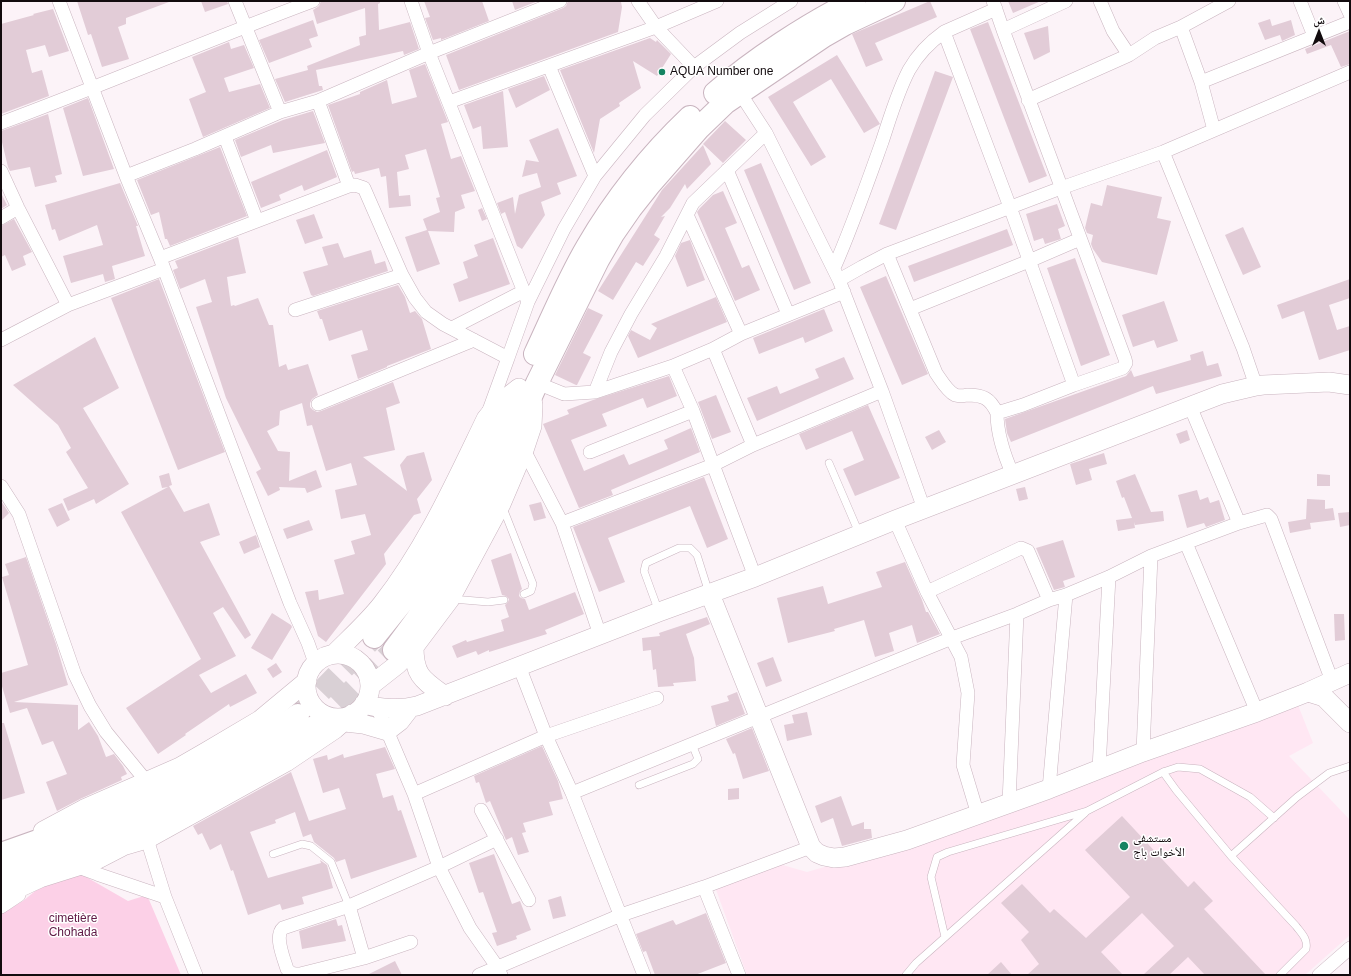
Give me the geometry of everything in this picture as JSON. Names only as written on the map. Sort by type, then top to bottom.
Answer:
[{"type":"highway","points":[[404,648],[470,532],[529,389],[567,284],[586,248],[617,200],[655,153],[716,92],[786,42],[854,1]]},
{"type":"highway","points":[[374,637],[412,591],[447,538],[598,260],[613,234],[650,184],[699,128],[725,103],[824,36],[845,24],[894,1]]},
{"type":"highway","points":[[2,854],[94,821],[197,779],[259,743],[306,721],[268,759],[222,786],[35,872]]},
{"type":"highway","points":[[1,876],[35,872],[124,846]]},
{"type":"main road","points":[[414,707],[387,731],[363,724],[363,704],[368,673],[360,662],[344,654],[334,654],[324,657],[315,663],[307,681],[308,696],[316,709],[335,717],[344,717],[363,704],[414,707],[659,612],[755,577],[924,509],[1222,394],[1256,386],[1329,382],[1350,385]]},
{"type":"main road","points":[[1,896],[35,872],[78,866],[94,861],[124,846],[147,839],[286,762],[336,729],[363,704],[398,664],[404,648],[450,599],[501,504],[524,450],[532,426],[533,405],[529,389],[503,400],[493,409],[486,419],[433,527],[407,570],[381,605],[334,654]]},
{"type":"main road","points":[[710,594],[811,847],[817,853],[834,858],[845,857],[907,840],[1009,804],[1143,752],[1257,712],[1308,692],[1350,673]]},
{"type":"main road","points":[[404,648],[414,658],[419,673],[426,682],[444,696]]},
{"type":"main road","points":[[2,854],[84,810],[180,767],[260,720],[307,681]]},
{"type":"main road","points":[[1308,692],[1324,697],[1350,723]]},
{"type":"street","points":[[59,1],[126,176],[162,264],[290,603],[308,643],[315,663]]},
{"type":"street","points":[[235,1],[280,112]]},
{"type":"street","points":[[1,123],[313,1]]},
{"type":"street","points":[[411,1],[429,53],[526,297]]},
{"type":"street","points":[[126,176],[225,137],[280,112],[318,101],[429,53],[560,1]]},
{"type":"street","points":[[638,1],[656,27],[694,67]]},
{"type":"street","points":[[449,102],[656,27],[717,1]]},
{"type":"street","points":[[486,419],[508,358],[526,297],[595,176],[645,115],[694,67],[740,33],[791,1]]},
{"type":"street","points":[[1003,30],[1066,1]]},
{"type":"street","points":[[1100,1],[1113,31],[1129,55]]},
{"type":"street","points":[[1028,100],[1129,55],[1155,38],[1181,27],[1230,1]]},
{"type":"street","points":[[1300,1],[1314,36]]},
{"type":"street","points":[[1344,1],[1350,14]]},
{"type":"street","points":[[839,280],[851,230],[909,70],[922,51],[932,41],[944,32],[994,5],[1126,363],[1123,368],[1023,405],[997,413]]},
{"type":"street","points":[[1201,82],[1350,22]]},
{"type":"street","points":[[1181,27],[1201,82],[1214,130]]},
{"type":"street","points":[[944,32],[1074,385]]},
{"type":"street","points":[[549,66],[595,176]]},
{"type":"street","points":[[529,389],[564,394],[595,392],[673,366],[788,314],[839,280],[887,254],[1061,188],[1163,152],[1350,72]]},
{"type":"street","points":[[740,92],[766,133],[839,280],[882,391],[924,509]]},
{"type":"street","points":[[318,101],[349,186]]},
{"type":"street","points":[[595,392],[611,352],[631,314],[666,256],[693,203],[699,195],[728,170],[766,133]]},
{"type":"street","points":[[225,137],[257,221]]},
{"type":"street","points":[[1163,152],[1243,348],[1256,386]]},
{"type":"street","points":[[728,170],[788,314]]},
{"type":"street","points":[[1,171],[18,208],[68,305]]},
{"type":"street","points":[[1,340],[68,305],[257,221],[355,185],[364,188],[402,276],[415,298],[426,312],[452,328],[508,358]]},
{"type":"street","points":[[1,218],[18,208]]},
{"type":"street","points":[[687,215],[741,334]]},
{"type":"street","points":[[910,309],[1080,239]]},
{"type":"street","points":[[887,254],[936,373],[954,394],[959,396],[982,396],[989,400],[997,413],[997,424],[1004,455],[1013,475]]},
{"type":"street","points":[[295,310],[402,276]]},
{"type":"street","points":[[452,328],[526,297]]},
{"type":"street","points":[[318,404],[474,340]]},
{"type":"street","points":[[713,349],[753,445]]},
{"type":"street","points":[[673,366],[692,411],[755,577]]},
{"type":"street","points":[[562,523],[712,465],[753,445],[882,391]]},
{"type":"street","points":[[1190,406],[1239,523]]},
{"type":"street","points":[[590,452],[692,411]]},
{"type":"street","points":[[524,450],[562,523],[600,635]]},
{"type":"street","points":[[1,486],[19,514],[75,675],[90,706],[106,732],[147,782]]},
{"type":"street","points":[[572,793],[952,638],[1017,614],[1049,600],[1066,595],[1109,577],[1151,556],[1239,523],[1267,515],[1271,519],[1332,681]]},
{"type":"street","points":[[896,520],[928,592],[961,657],[968,694],[963,758],[978,815]]},
{"type":"street","points":[[1186,543],[1257,712]]},
{"type":"street","points":[[928,592],[1021,548],[1028,551],[1049,600]]},
{"type":"street","points":[[1143,752],[1151,556]]},
{"type":"street","points":[[1099,769],[1109,577]]},
{"type":"street","points":[[1049,789],[1066,595]]},
{"type":"street","points":[[1009,804],[1017,614]]},
{"type":"street","points":[[519,666],[546,736],[572,793],[644,975]]},
{"type":"street","points":[[414,794],[546,736],[657,698]]},
{"type":"street","points":[[363,704],[387,731],[414,794],[439,867],[470,928],[499,971]]},
{"type":"street","points":[[481,810],[529,900]]},
{"type":"street","points":[[147,839],[165,897],[196,975]]},
{"type":"street","points":[[411,942],[364,958],[300,974],[290,972],[287,969],[279,939],[283,928],[348,906],[439,867],[496,839]]},
{"type":"street","points":[[479,975],[499,971],[621,915],[704,887],[811,847]]},
{"type":"street","points":[[78,866],[165,897]]},
{"type":"street","points":[[1,907],[33,886],[35,872]]},
{"type":"street","points":[[704,887],[739,975]]},
{"type":"street","points":[[348,906],[364,958]]},
{"type":"street","points":[[1321,974],[1350,948]]},
{"type":"lane","points":[[829,463],[860,535]]},
{"type":"lane","points":[[501,504],[533,584],[531,590],[524,594]]},
{"type":"lane","points":[[659,612],[644,571],[646,563],[679,548],[690,548],[697,555],[710,594]]},
{"type":"lane","points":[[450,599],[488,602],[504,600]]},
{"type":"lane","points":[[640,785],[693,764],[698,759],[692,744]]},
{"type":"lane","points":[[1231,856],[1274,818],[1329,773],[1350,766]]},
{"type":"lane","points":[[945,937],[931,878],[937,857],[948,852],[1087,811],[1163,772],[1178,768],[1200,768],[1250,797],[1274,818]]},
{"type":"lane","points":[[1163,772],[1176,790],[1231,856],[1296,926],[1305,938],[1307,944],[1306,949],[1280,975]]},
{"type":"lane","points":[[906,975],[916,963],[1087,811]]},
{"type":"lane","points":[[273,854],[302,844],[311,846],[331,862],[348,906]]},
{"type":"shaded area","name":"مستشفى الأخوات باج","points":[[1296,700],[1313,743],[1289,756],[1350,820],[1350,935],[1305,975],[747,975],[715,887],[779,864],[807,872],[960,828]]},
{"type":"green space","name":"cimetière Chohada","points":[[81,874],[128,901],[147,895],[181,975],[1,975],[1,914],[23,901],[45,883]]},
{"type":"building","points":[[77,1],[169,2],[126,18],[126,24],[118,27],[129,59],[102,67],[91,34],[88,35]]},
{"type":"building","points":[[201,1],[227,1],[228,4],[205,12]]},
{"type":"building","points":[[321,1],[380,1],[378,4],[379,30],[410,22],[419,49],[404,55],[403,51],[316,70],[319,86],[322,86],[323,90],[285,102],[275,79],[308,70],[307,66],[360,45],[359,37],[366,35],[365,8],[317,24],[313,10],[319,6]]},
{"type":"building","points":[[424,1],[482,1],[489,21],[441,40],[441,38],[433,40],[425,18],[430,17]]},
{"type":"building","points":[[512,1],[538,1],[515,10]]},
{"type":"building","points":[[568,1],[621,2],[622,7],[618,32],[459,90],[446,55],[563,8],[566,6]]},
{"type":"building","points":[[930,1],[937,17],[875,43],[883,60],[866,67],[852,34]]},
{"type":"building","points":[[1008,1],[1041,1],[1013,13]]},
{"type":"building","points":[[53,9],[69,51],[49,57],[45,45],[26,50],[32,73],[42,70],[49,96],[1,114],[1,24]]},
{"type":"building","points":[[1270,19],[1272,26],[1291,20],[1295,35],[1282,41],[1280,35],[1265,40],[1258,23]]},
{"type":"building","points":[[313,20],[318,36],[309,39],[312,47],[269,63],[259,40]]},
{"type":"building","points":[[988,22],[1047,176],[1029,183],[970,29]]},
{"type":"building","points":[[1048,26],[1050,52],[1034,60],[1024,33]]},
{"type":"building","points":[[1350,31],[1350,64],[1341,67],[1331,45],[1307,54],[1305,49]]},
{"type":"building","points":[[650,38],[656,42],[657,40],[671,54],[657,76],[633,61],[641,88],[619,103],[620,106],[600,119],[594,153],[560,70]]},
{"type":"building","points":[[229,42],[231,49],[244,45],[254,68],[224,78],[229,92],[260,84],[270,108],[203,137],[189,99],[206,92],[192,57]]},
{"type":"building","points":[[837,55],[880,124],[864,133],[831,79],[793,102],[826,157],[811,166],[768,97]]},
{"type":"building","points":[[425,64],[448,122],[441,124],[451,159],[461,156],[475,191],[461,195],[465,208],[455,212],[454,232],[428,231],[440,264],[417,272],[405,237],[427,230],[423,219],[440,212],[436,198],[440,197],[426,149],[405,155],[409,169],[397,172],[399,196],[410,195],[411,206],[389,208],[386,176],[381,177],[379,168],[355,174],[354,171],[352,172],[328,105],[360,94],[360,92],[387,80],[392,104],[417,97],[409,70]]},
{"type":"building","points":[[935,71],[953,77],[896,230],[879,224]]},
{"type":"building","points":[[544,76],[550,90],[516,108],[508,89]]},
{"type":"building","points":[[503,91],[508,147],[483,149],[481,126],[473,129],[464,105]]},
{"type":"building","points":[[88,98],[114,169],[83,176],[63,108]]},
{"type":"building","points":[[313,111],[325,143],[273,153],[271,145],[241,157],[235,140],[283,120]]},
{"type":"building","points":[[48,114],[62,174],[55,176],[57,182],[35,187],[30,167],[10,171],[1,138],[1,131]]},
{"type":"building","points":[[725,121],[746,140],[723,163],[703,144]]},
{"type":"building","points":[[558,128],[577,176],[557,183],[561,194],[541,202],[545,215],[522,249],[517,246],[505,212],[501,214],[497,203],[513,197],[515,214],[519,195],[541,187],[537,173],[522,177],[526,160],[539,162],[529,140]]},
{"type":"building","points":[[703,145],[711,164],[687,189],[685,184],[670,208],[661,217],[665,216],[654,235],[660,239],[643,266],[636,262],[613,300],[598,291],[662,190]]},
{"type":"building","points":[[220,147],[247,216],[170,246],[167,239],[165,239],[159,212],[151,215],[137,180]]},
{"type":"building","points":[[327,150],[337,177],[304,191],[302,185],[279,195],[281,200],[261,208],[251,182]]},
{"type":"building","points":[[761,163],[811,283],[794,290],[744,170]]},
{"type":"building","points":[[120,183],[138,226],[136,226],[145,256],[112,266],[115,279],[105,282],[103,274],[71,283],[63,256],[103,245],[97,225],[59,241],[55,229],[52,230],[45,205]]},
{"type":"building","points":[[1107,185],[1162,197],[1157,218],[1171,221],[1157,275],[1102,262],[1093,249],[1091,244],[1093,235],[1087,233],[1085,228],[1091,203],[1102,206]]},
{"type":"building","points":[[723,191],[737,223],[725,228],[742,268],[749,265],[760,290],[735,301],[697,212],[713,195]]},
{"type":"building","points":[[1,193],[7,205],[1,209]]},
{"type":"building","points":[[1057,204],[1065,226],[1058,229],[1061,239],[1045,244],[1043,238],[1034,241],[1026,214]]},
{"type":"building","points":[[482,208],[487,219],[482,221],[478,210]]},
{"type":"building","points":[[314,214],[323,238],[305,244],[296,220]]},
{"type":"building","points":[[14,219],[32,252],[23,256],[26,265],[12,271],[5,255],[1,257],[1,226]]},
{"type":"building","points":[[1243,227],[1261,267],[1243,275],[1225,235]]},
{"type":"building","points":[[1007,229],[1013,245],[914,282],[908,266]]},
{"type":"building","points":[[238,237],[246,273],[227,277],[231,306],[258,298],[269,325],[273,325],[279,367],[286,364],[288,370],[308,364],[318,395],[312,399],[310,407],[317,412],[321,411],[393,382],[400,403],[386,408],[395,450],[363,457],[407,491],[400,465],[407,456],[424,452],[432,480],[417,499],[421,513],[414,515],[384,554],[386,564],[326,642],[318,636],[305,592],[318,590],[319,600],[344,594],[334,560],[355,554],[351,541],[371,535],[365,514],[341,519],[335,490],[357,485],[351,463],[326,471],[312,425],[307,426],[302,403],[280,411],[279,425],[267,431],[278,451],[290,452],[289,481],[316,470],[322,487],[307,493],[305,488],[279,487],[280,490],[268,496],[256,472],[261,469],[226,398],[196,307],[212,302],[205,279],[180,289],[173,270],[178,268],[175,261]]},
{"type":"building","points":[[493,238],[510,284],[459,302],[453,284],[468,278],[463,262],[478,256],[474,245]]},
{"type":"building","points":[[690,240],[705,280],[687,287],[675,256],[681,243]]},
{"type":"building","points":[[338,243],[344,258],[371,250],[375,264],[385,261],[388,271],[313,296],[311,295],[303,272],[328,265],[322,247]]},
{"type":"building","points":[[1075,258],[1110,355],[1081,366],[1047,268]]},
{"type":"building","points":[[886,276],[928,374],[902,385],[860,287]]},
{"type":"building","points":[[159,279],[225,452],[178,470],[111,298]]},
{"type":"building","points":[[1350,279],[1350,298],[1329,305],[1337,330],[1350,326],[1350,350],[1319,360],[1304,311],[1282,319],[1277,305]]},
{"type":"building","points":[[398,285],[405,297],[410,313],[415,311],[422,319],[431,349],[358,379],[351,355],[368,350],[362,330],[329,341],[322,319],[320,319],[317,311]]},
{"type":"building","points":[[716,297],[727,322],[638,358],[628,336],[631,330],[650,340],[657,328],[651,324]]},
{"type":"building","points":[[1164,301],[1178,341],[1157,348],[1154,340],[1133,347],[1122,315]]},
{"type":"building","points":[[588,308],[603,315],[583,353],[591,357],[576,385],[555,375]]},
{"type":"building","points":[[824,309],[833,331],[805,343],[803,337],[759,354],[753,338]]},
{"type":"building","points":[[95,337],[119,388],[83,408],[129,484],[96,504],[94,499],[68,511],[63,499],[88,488],[66,452],[71,448],[58,425],[13,385]]},
{"type":"building","points":[[1203,351],[1207,366],[1218,363],[1222,376],[1156,394],[1153,386],[1011,442],[1007,433],[1005,419],[1126,376],[1131,370],[1134,377],[1191,360],[1190,355]]},
{"type":"building","points":[[844,357],[854,379],[757,421],[747,398],[777,386],[780,394],[819,378],[815,369]]},
{"type":"building","points":[[669,376],[677,396],[647,408],[643,398],[602,414],[607,426],[571,440],[584,471],[624,454],[629,465],[668,449],[664,440],[691,428],[700,452],[611,490],[613,495],[579,508],[543,424],[569,414],[567,410],[593,400]]},
{"type":"building","points":[[716,395],[731,432],[712,439],[698,402]]},
{"type":"building","points":[[868,405],[900,478],[855,496],[843,469],[864,460],[852,431],[806,450],[799,434]]},
{"type":"building","points":[[939,430],[946,442],[932,450],[925,437]]},
{"type":"building","points":[[1187,430],[1190,440],[1180,444],[1176,434]]},
{"type":"building","points":[[1104,453],[1107,464],[1089,469],[1092,480],[1076,485],[1070,464]]},
{"type":"building","points":[[169,473],[172,485],[169,486],[184,512],[209,503],[220,535],[200,542],[251,635],[245,639],[223,607],[213,613],[236,656],[199,675],[211,693],[246,674],[257,693],[230,707],[229,704],[158,754],[126,708],[201,659],[121,512],[168,487],[162,488],[159,476]]},
{"type":"building","points":[[1135,474],[1151,512],[1163,511],[1164,521],[1135,525],[1134,522],[1135,528],[1118,531],[1116,520],[1132,518],[1124,497],[1122,498],[1116,481]]},
{"type":"building","points":[[1317,474],[1330,475],[1330,486],[1317,486]]},
{"type":"building","points":[[704,477],[728,539],[707,548],[690,506],[608,538],[625,582],[599,592],[573,527]]},
{"type":"building","points":[[1025,487],[1028,499],[1019,501],[1016,489]]},
{"type":"building","points":[[1197,490],[1200,500],[1208,497],[1210,503],[1219,500],[1225,520],[1206,527],[1204,523],[1187,528],[1178,495]]},
{"type":"building","points":[[1307,499],[1325,500],[1325,509],[1333,508],[1335,520],[1310,523],[1311,529],[1290,533],[1288,522],[1306,519]]},
{"type":"building","points":[[1,501],[9,513],[1,521]]},
{"type":"building","points":[[541,502],[546,518],[534,521],[529,505]]},
{"type":"building","points":[[62,503],[70,520],[57,527],[48,509]]},
{"type":"building","points":[[1350,512],[1350,525],[1340,527],[1338,513]]},
{"type":"building","points":[[309,520],[313,530],[287,539],[283,529]]},
{"type":"building","points":[[256,535],[260,547],[244,554],[239,542]]},
{"type":"building","points":[[1063,540],[1075,577],[1063,581],[1065,587],[1054,590],[1036,548]]},
{"type":"building","points":[[511,553],[522,589],[519,596],[525,599],[529,610],[575,592],[584,614],[545,630],[547,634],[489,652],[489,650],[478,655],[476,651],[457,658],[452,646],[466,640],[467,642],[504,631],[501,620],[509,617],[505,605],[509,599],[502,595],[491,560]]},
{"type":"building","points":[[26,557],[56,644],[68,685],[14,702],[78,705],[78,730],[89,722],[98,736],[106,757],[114,754],[127,774],[121,777],[122,780],[57,811],[46,782],[67,774],[53,741],[42,745],[27,708],[10,713],[1,683],[1,673],[28,665],[2,577],[9,575],[5,564]]},
{"type":"building","points":[[905,562],[926,612],[928,612],[940,634],[917,643],[912,625],[889,633],[894,651],[875,657],[864,620],[834,629],[835,631],[788,643],[777,598],[823,586],[828,604],[882,587],[876,572]]},
{"type":"building","points":[[272,613],[292,627],[272,660],[251,648]]},
{"type":"building","points":[[1334,614],[1344,614],[1345,640],[1335,641]]},
{"type":"building","points":[[707,617],[710,624],[686,634],[694,658],[696,681],[673,683],[674,686],[658,687],[656,669],[653,670],[651,650],[643,651],[642,638],[660,636],[659,633]]},
{"type":"building","points":[[773,657],[782,681],[766,687],[757,663]]},
{"type":"building","points":[[276,663],[282,672],[273,678],[267,669]]},
{"type":"building","points":[[737,692],[745,714],[716,726],[711,706],[729,701],[727,696]]},
{"type":"building","points":[[807,712],[812,735],[787,741],[784,725],[794,723],[792,715]]},
{"type":"building","points":[[1,723],[4,723],[25,793],[1,800]]},
{"type":"building","points":[[752,728],[769,771],[743,779],[735,753],[733,754],[726,739]]},
{"type":"building","points":[[542,746],[558,781],[563,799],[549,802],[553,815],[523,823],[526,832],[522,833],[529,852],[518,855],[512,837],[506,840],[490,801],[486,803],[479,782],[476,783],[474,776]]},
{"type":"building","points":[[385,747],[395,769],[376,774],[383,798],[393,795],[398,811],[401,810],[417,857],[351,879],[345,859],[336,862],[334,858],[314,842],[311,834],[303,837],[295,812],[275,820],[276,823],[250,832],[268,878],[321,863],[320,860],[327,865],[333,888],[302,897],[304,904],[282,910],[280,904],[248,915],[233,870],[231,871],[221,844],[210,850],[202,833],[198,835],[193,826],[291,772],[309,821],[346,809],[339,788],[323,793],[313,759],[327,755],[328,760],[343,754],[344,758]]},
{"type":"building","points":[[739,788],[739,799],[728,800],[728,789]]},
{"type":"building","points":[[841,796],[852,826],[864,822],[864,829],[871,829],[872,838],[842,846],[833,818],[821,823],[815,806]]},
{"type":"building","points":[[1122,816],[1188,887],[1194,881],[1213,901],[1204,909],[1266,975],[1205,975],[1188,957],[1169,975],[1143,975],[1174,946],[1142,913],[1101,952],[1123,975],[1027,975],[1039,964],[1021,940],[1029,932],[1001,903],[1022,884],[1050,913],[1054,909],[1086,938],[1130,897],[1085,850]]},
{"type":"building","points":[[494,854],[512,904],[520,901],[531,930],[516,936],[517,939],[497,946],[492,933],[497,932],[483,892],[479,893],[469,863]]},
{"type":"building","points":[[561,896],[566,916],[553,919],[548,900]]},
{"type":"building","points":[[706,913],[726,963],[695,975],[655,975],[646,951],[643,952],[636,934],[673,920],[676,925]]},
{"type":"building","points":[[336,919],[338,926],[342,925],[346,941],[302,949],[299,931]]},
{"type":"building","points":[[395,961],[402,975],[367,975]]},
{"type":"building","points":[[1001,962],[1012,975],[987,975]]},
{"type":"tunnel","points":[[298,715],[374,637]]},
{"type":"tunnel","points":[[314,727],[394,650]]},
{"type":"place","name":"AQUA Number one","points":[[662,72]]},
{"type":"place","name":"مستشفى الأخوات باج","points":[[1124,846]]}]
